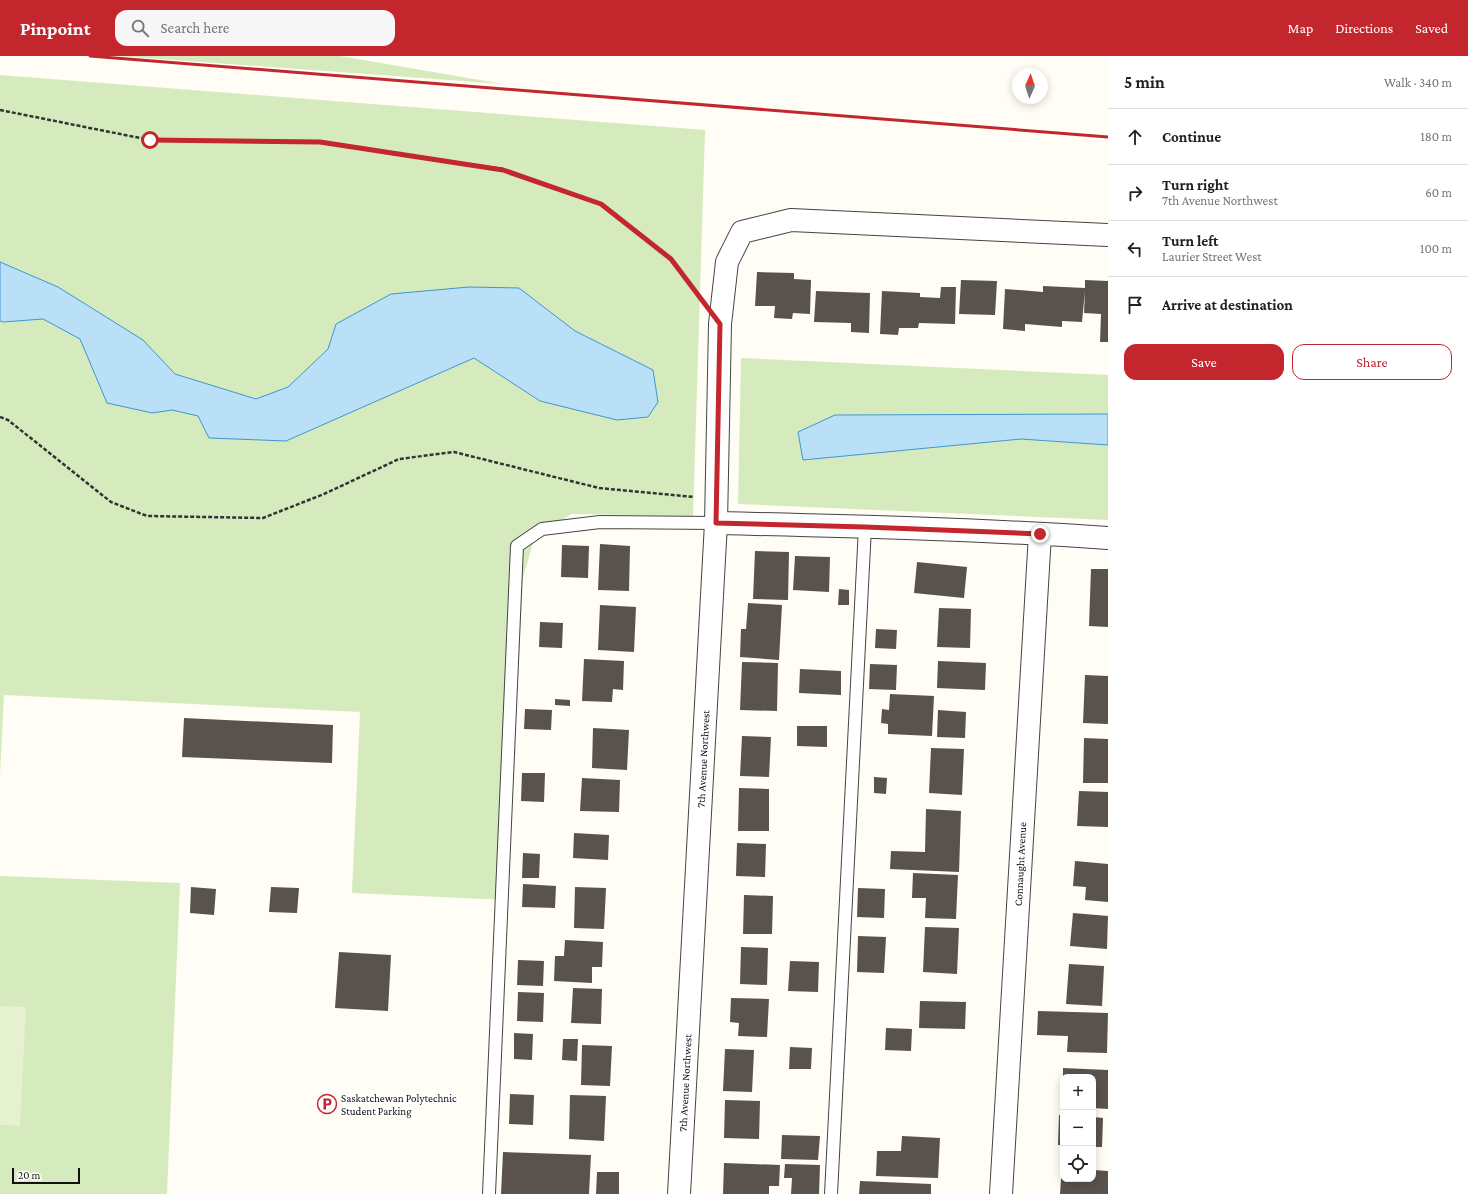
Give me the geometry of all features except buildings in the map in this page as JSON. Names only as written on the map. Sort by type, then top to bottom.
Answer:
[{"type":"street","name":"7th Avenue Northwest","points":[[679,1194],[716,523],[720,324],[727,262],[742,232],[791,220],[1108,235]]},
{"type":"street","points":[[716,523],[865,527],[1108,538]]},
{"type":"street","name":"Connaught Avenue","points":[[1000,1194],[1040,534]]},
{"type":"lane","points":[[489,1194],[517,546],[542,529],[600,522],[716,523]]},
{"type":"lane","points":[[831,1194],[865,527]]},
{"type":"path","points":[[0,110],[150,140],[320,142],[503,170],[601,204],[671,259],[720,324]]},
{"type":"path","points":[[0,417],[8,420],[111,502],[147,516],[263,518],[324,494],[399,459],[454,452],[599,488],[716,499]]},
{"type":"green space","points":[[119,56],[340,56],[503,84]]},
{"type":"green space","points":[[0,75],[705,130],[693,516],[571,514],[534,539],[523,578],[507,900],[352,893],[360,712],[4,695],[0,776]]},
{"type":"green space","points":[[741,358],[1108,375],[1108,520],[738,504]]},
{"type":"green space","points":[[0,876],[180,883],[167,1194],[0,1194]]},
{"type":"green space","points":[[0,1006],[26,1007],[20,1126],[0,1125]]},
{"type":"water","points":[[0,262],[58,287],[143,340],[175,374],[256,399],[288,387],[328,349],[336,324],[391,294],[469,287],[519,288],[575,331],[653,370],[658,402],[648,417],[617,420],[540,401],[474,358],[286,441],[209,438],[198,416],[172,410],[152,413],[107,403],[80,339],[43,319],[0,321]]},
{"type":"water","points":[[1108,414],[1108,445],[1021,439],[803,460],[798,432],[835,415]]},
{"type":"railway","points":[[90,56],[1108,137]]},
{"type":"place","name":"Saskatchewan Polytechnic Student Parking","points":[[327,1104]]},
{"type":"route","points":[[150,140],[320,142],[503,170],[601,204],[671,259],[720,324],[716,523],[1040,534]]}]
